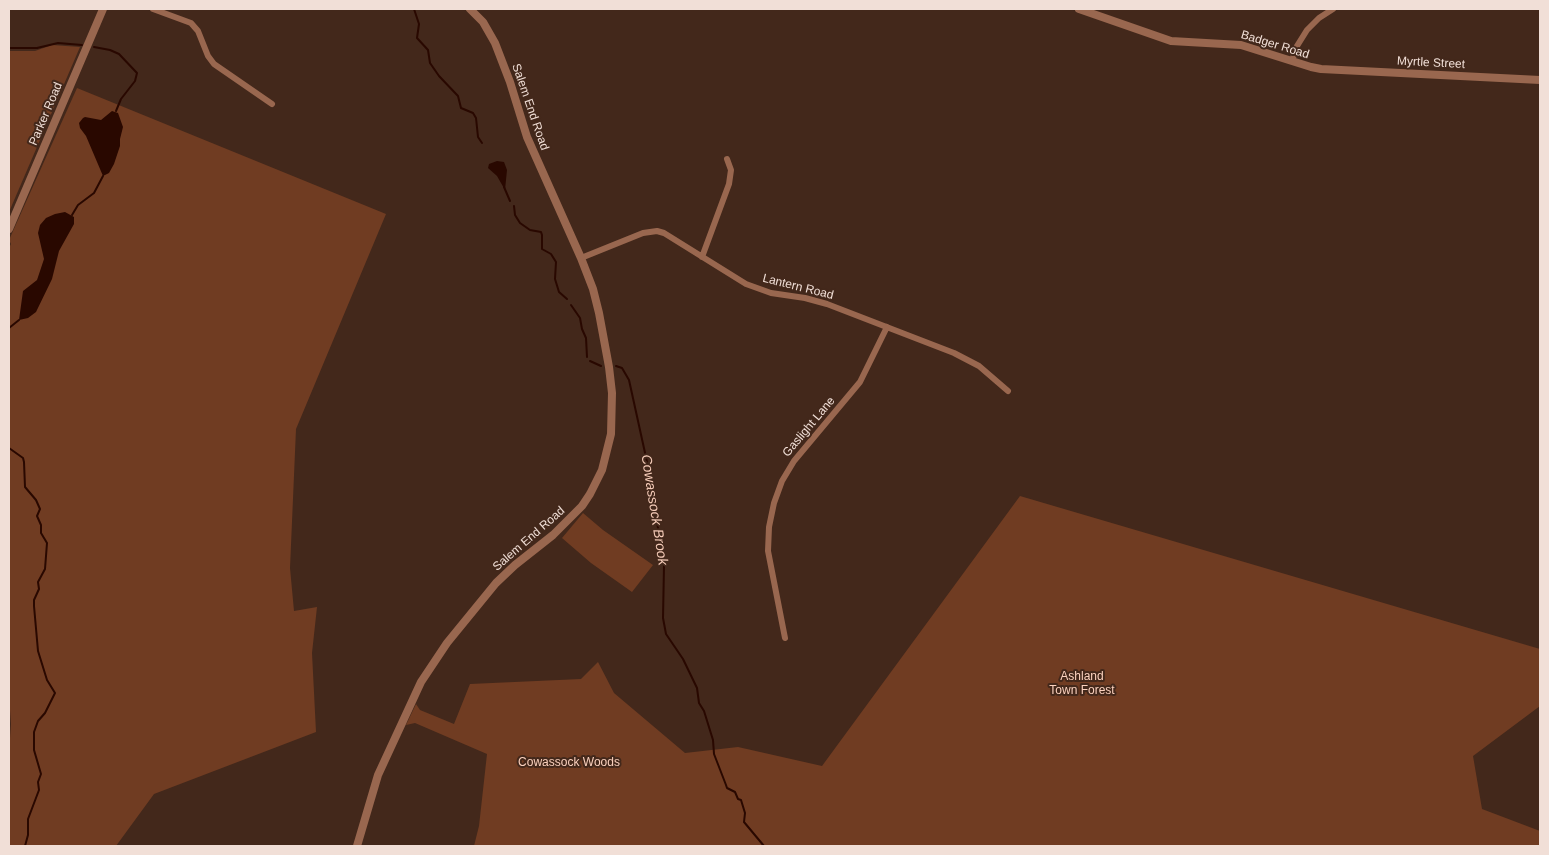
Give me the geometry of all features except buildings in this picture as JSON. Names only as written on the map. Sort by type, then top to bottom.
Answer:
[{"type":"street","name":"Parker Road","points":[[9,229],[103,9]]},
{"type":"street","points":[[153,9],[192,24],[198,31],[208,56],[214,64],[272,104]]},
{"type":"street","name":"Salem End Road","points":[[358,846],[378,775],[428,670],[447,643],[496,583],[515,565],[553,536],[572,517],[590,494],[602,470],[611,434],[612,393],[607,353],[599,313],[581,258],[527,137],[510,82],[495,43],[483,22],[470,9]]},
{"type":"street","name":"Badger Road","points":[[1079,9],[1171,41],[1241,45],[1321,69]]},
{"type":"street","points":[[1292,61],[1297,46],[1307,30],[1319,18],[1333,9]]},
{"type":"street","name":"Myrtle Street","points":[[1321,69],[1540,80]]},
{"type":"street","points":[[702,257],[729,184],[730,170],[726,159]]},
{"type":"street","name":"Lantern Road","points":[[581,258],[642,233],[657,231],[670,236],[746,284],[771,293],[816,301],[968,359],[989,373],[1008,391]]},
{"type":"street","name":"Gaslight Lane","points":[[785,638],[768,551],[769,527],[774,503],[782,482],[794,461],[860,382],[887,327]]},
{"type":"green space","points":[[52,45],[80,47],[9,212],[9,51],[35,51]]},
{"type":"green space","points":[[77,88],[386,214],[296,429],[290,568],[294,611],[317,607],[312,653],[316,732],[154,794],[116,846],[9,846],[9,752],[11,724],[9,697],[9,248],[11,244],[9,240]]},
{"type":"green space","name":"Ashland Town Forest","points":[[1020,496],[1540,649],[1540,706],[1473,756],[1482,809],[1540,831],[1540,846],[474,846],[479,826],[487,754],[415,723],[406,725],[416,704],[420,710],[454,724],[470,684],[581,679],[598,662],[614,693],[685,753],[738,747],[822,766]]},
{"type":"green space","points":[[583,513],[603,530],[653,565],[632,592],[591,563],[562,538]]},
{"type":"shaded area","points":[[112,111],[118,113],[123,127],[120,146],[114,164],[109,173],[103,176],[79,123],[85,117],[101,120]]},
{"type":"shaded area","points":[[497,161],[504,162],[507,170],[505,190],[497,176],[488,168],[489,164]]},
{"type":"shaded area","points":[[65,212],[74,217],[74,224],[59,251],[52,279],[36,312],[28,318],[19,320],[23,291],[37,280],[44,259],[38,233],[40,225],[46,218]]},
{"type":"waterway","name":"Cowassock Brook","points":[[414,9],[419,24],[417,38],[428,50],[430,63],[439,76],[458,96],[461,108],[473,113],[476,118],[478,137],[482,143]]},
{"type":"waterway","points":[[9,48],[37,48],[58,43],[82,45]]},
{"type":"waterway","points":[[94,47],[119,54],[137,73],[135,81],[121,99],[116,111]]},
{"type":"waterway","points":[[72,215],[78,205],[94,193],[103,176]]},
{"type":"waterway","name":"Cowassock Brook","points":[[504,187],[510,201]]},
{"type":"waterway","name":"Cowassock Brook","points":[[514,206],[515,215],[520,223],[530,230],[541,232],[542,249],[551,254],[556,262],[555,279],[559,292],[567,299]]},
{"type":"waterway","name":"Cowassock Brook","points":[[571,305],[580,318],[586,338],[587,357]]},
{"type":"waterway","points":[[9,328],[19,320]]},
{"type":"waterway","name":"Cowassock Brook","points":[[590,361],[601,366]]},
{"type":"waterway","name":"Cowassock Brook","points":[[616,366],[622,368],[629,380],[649,471],[664,566],[663,618],[666,634],[683,659],[697,688],[699,703],[704,711],[713,740],[714,754],[727,788],[735,792],[738,799],[741,800],[745,813],[744,822],[764,846]]},
{"type":"waterway","points":[[9,448],[23,458],[25,487],[36,500],[40,509],[37,516],[41,525],[41,533],[47,543],[45,569],[38,582],[39,589],[34,600],[34,606],[38,651],[47,680],[55,693],[45,713],[38,721],[34,732],[34,750],[41,774],[38,782],[39,790],[28,819],[28,835],[25,846]]},
{"type":"park label","name":"Cowassock Woods","points":[[569,763]]}]
